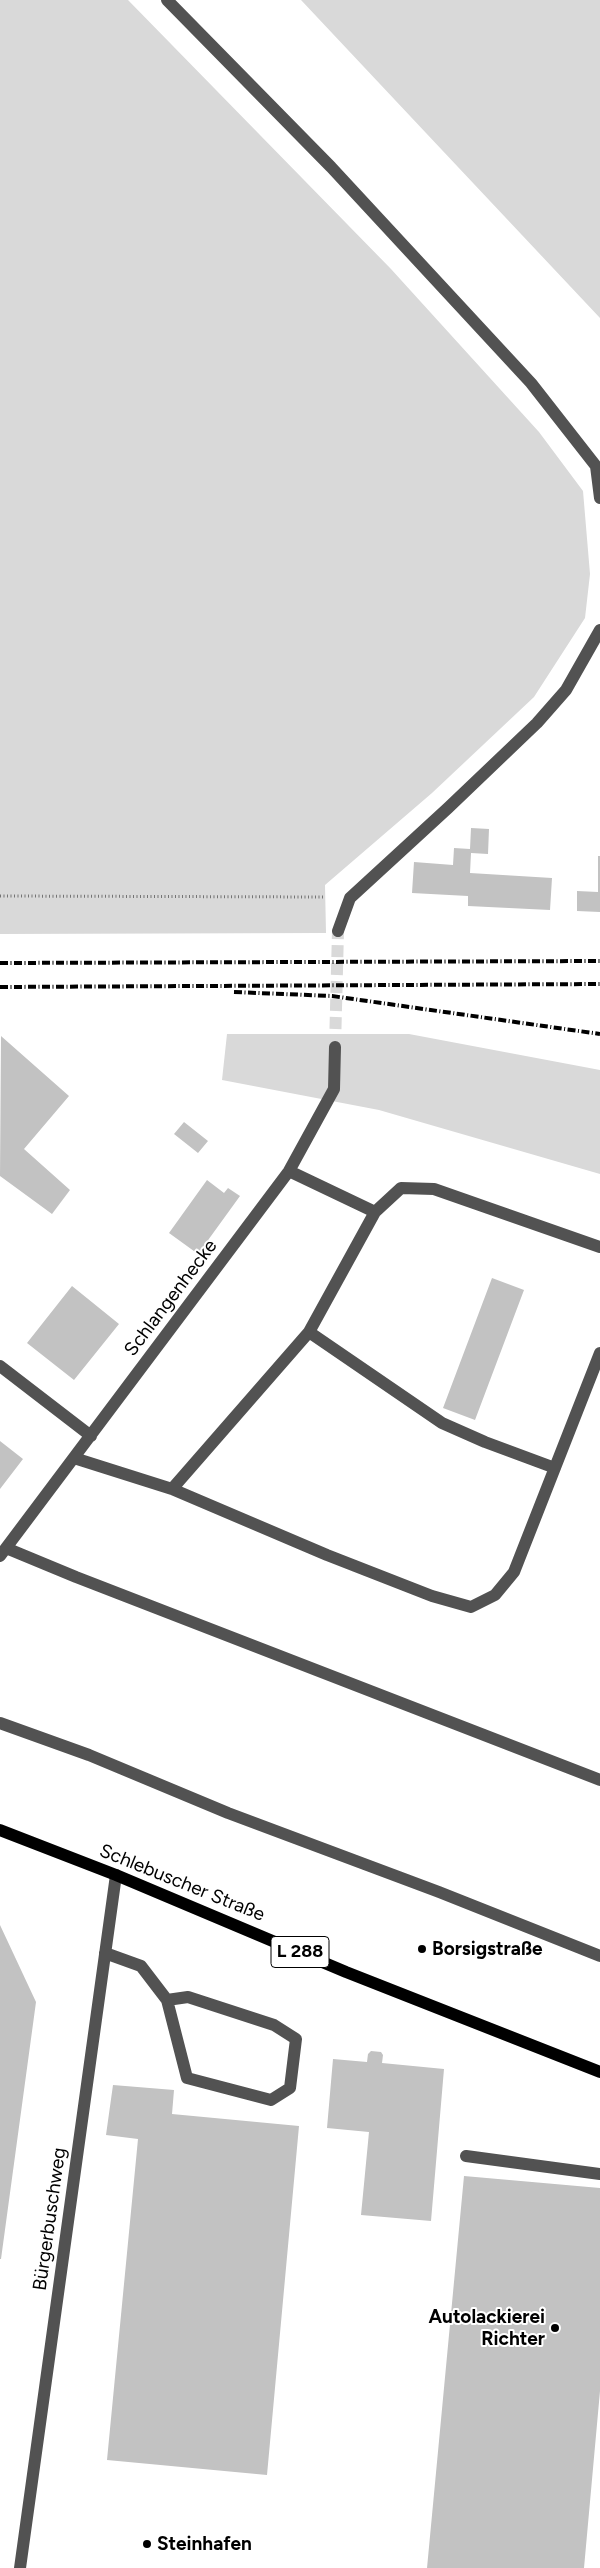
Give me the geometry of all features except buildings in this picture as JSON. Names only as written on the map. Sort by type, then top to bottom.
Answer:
[{"type":"main road","name":"Schlebuscher Straße","points":[[0,1830],[116,1875],[346,1972],[600,2072]]},
{"type":"street","points":[[167,0],[331,167],[531,383],[596,466],[600,498]]},
{"type":"street","points":[[338,931],[350,898],[448,808],[537,722],[566,690],[600,630]]},
{"type":"street","name":"Schlangenhecke","points":[[3,1552],[289,1171],[334,1089],[335,1047]]},
{"type":"street","points":[[289,1171],[375,1212]]},
{"type":"street","points":[[172,1489],[309,1332],[375,1212],[402,1188],[434,1189],[600,1247]]},
{"type":"street","points":[[309,1332],[442,1423],[485,1442],[555,1468]]},
{"type":"street","points":[[74,1458],[172,1489],[327,1555],[432,1596],[471,1607],[495,1595],[514,1572],[600,1353]]},
{"type":"street","points":[[0,1366],[91,1436]]},
{"type":"street","points":[[3,1552],[76,1577],[600,1780]]},
{"type":"street","points":[[0,1723],[600,1956]]},
{"type":"street","name":"Bürgerbuschweg","points":[[20,2568],[116,1875]]},
{"type":"street","points":[[105,1953],[141,1966],[167,2000],[187,2078],[271,2100],[290,2088],[296,2038],[274,2025],[188,1997],[167,2000]]},
{"type":"street","points":[[466,2156],[600,2174]]},
{"type":"path","points":[[0,896],[350,898]]},
{"type":"shaded area","points":[[0,0],[128,0],[391,269],[539,432],[583,491],[590,574],[585,618],[534,697],[432,793],[325,885],[326,933],[0,934]]},
{"type":"shaded area","points":[[301,0],[600,0],[600,318],[426,133]]},
{"type":"shaded area","points":[[227,1034],[409,1034],[600,1070],[600,1174],[379,1110],[222,1080]]},
{"type":"tunnel","points":[[335,1047],[338,931]]},
{"type":"railway","points":[[0,963],[600,961]]},
{"type":"railway","points":[[0,987],[600,984]]},
{"type":"railway","points":[[234,992],[332,996],[600,1034]]},
{"type":"place","name":"Borsigstraße","points":[[422,1949]]},
{"type":"place","name":"Autolackierei Richter","points":[[555,2328]]},
{"type":"place","name":"Steinhafen","points":[[147,2544]]}]
